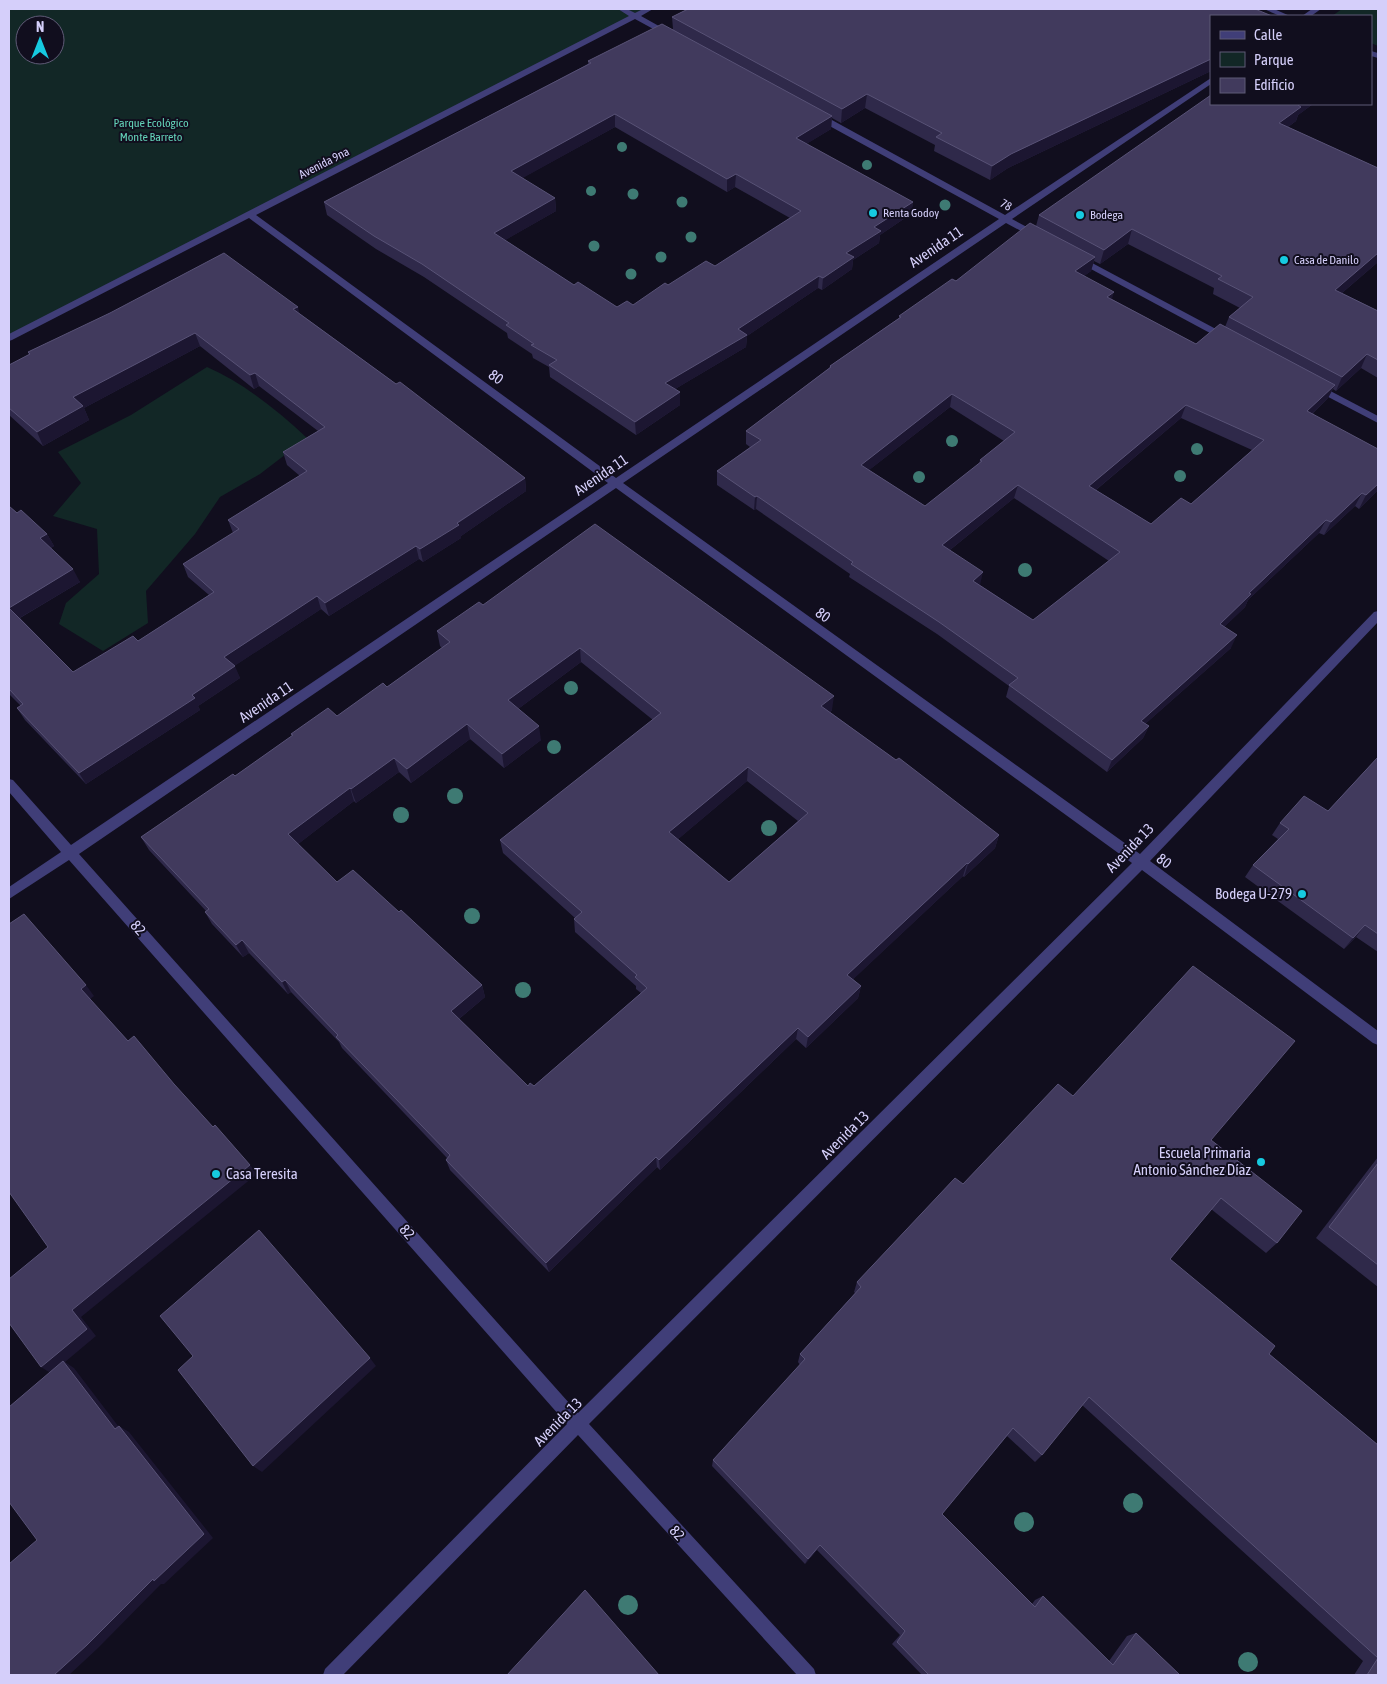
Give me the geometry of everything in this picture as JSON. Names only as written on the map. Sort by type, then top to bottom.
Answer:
[{"type":"street","points":[[622,9],[680,40]]},
{"type":"street","name":"Avenida 9na","points":[[9,338],[649,9]]},
{"type":"street","points":[[1268,9],[1283,15]]},
{"type":"street","name":"Avenida 11","points":[[9,894],[1210,81]]},
{"type":"street","name":"78","points":[[809,111],[1045,240]]},
{"type":"street","name":"80","points":[[251,215],[616,484],[1141,862],[1378,1039]]},
{"type":"street","points":[[1071,254],[1238,344]]},
{"type":"street","points":[[1308,382],[1378,420]]},
{"type":"street","name":"Avenida 13","points":[[331,1675],[578,1424],[1141,862],[1378,615]]},
{"type":"street","name":"82","points":[[9,784],[578,1424],[808,1675]]},
{"type":"green space","name":"Parque Ecológico Monte Barreto","points":[[9,9],[649,9],[9,338]]},
{"type":"green space","points":[[1342,9],[1378,9],[1378,46],[1372,43],[1372,15],[1333,15]]},
{"type":"green space","points":[[207,367],[234,381],[260,398],[307,438],[260,474],[220,497],[195,534],[146,591],[148,623],[103,651],[59,624],[66,603],[99,574],[97,529],[53,516],[81,483],[58,452],[131,415]]},
{"type":"building","points":[[688,9],[1255,9],[1270,15],[1210,15],[1210,59],[1011,154],[992,166],[936,137],[942,133],[867,94],[842,109],[672,17]]},
{"type":"building","points":[[662,24],[832,116],[796,138],[913,202],[874,227],[881,231],[846,253],[854,257],[823,278],[819,276],[738,329],[747,335],[665,383],[680,392],[635,422],[549,365],[557,360],[531,345],[534,344],[506,325],[509,323],[422,264],[374,236],[324,202],[591,63],[588,61]],"holes":[[[615,114],[727,179],[736,174],[801,211],[715,266],[706,261],[668,285],[665,283],[633,305],[627,301],[617,307],[578,282],[574,285],[494,233],[555,198],[511,171]]]},
{"type":"building","points":[[1210,96],[1210,105],[1298,105],[1301,107],[1279,123],[1378,168],[1378,253],[1335,290],[1378,311],[1378,360],[1367,354],[1342,377],[1229,317],[1253,297],[1218,279],[1222,276],[1132,229],[1104,250],[1039,215]]},
{"type":"building","points":[[1030,223],[1095,257],[1075,271],[1114,292],[1107,297],[1196,344],[1220,324],[1335,385],[1307,411],[1378,449],[1378,484],[1366,495],[1362,493],[1331,522],[1326,520],[1249,593],[1251,594],[1220,624],[1237,635],[1141,721],[1149,726],[1112,760],[1009,685],[1018,678],[939,622],[851,564],[853,562],[717,471],[761,440],[746,431],[830,366],[901,317],[899,316],[952,279],[956,281]],"holes":[[[952,394],[1015,432],[925,506],[861,465]],[[1186,405],[1264,440],[1191,504],[1181,498],[1151,524],[1089,486]],[[1018,485],[1120,552],[1033,620],[973,581],[983,572],[942,545]]]},
{"type":"building","points":[[224,253],[298,307],[293,309],[396,384],[400,382],[525,478],[457,523],[459,525],[420,549],[416,546],[325,603],[317,596],[224,657],[235,666],[192,695],[195,698],[79,773],[17,708],[23,704],[9,689],[9,608],[73,672],[133,636],[138,641],[214,592],[183,564],[239,529],[228,520],[307,471],[283,452],[325,427],[255,373],[250,375],[195,333],[73,397],[83,406],[37,432],[9,408],[9,365],[30,354],[28,352],[110,313]]},
{"type":"building","points":[[9,506],[17,513],[21,510],[47,534],[40,538],[73,569],[9,608]]},
{"type":"building","points":[[595,524],[834,696],[821,706],[896,760],[899,758],[999,835],[847,975],[861,986],[808,1037],[798,1028],[659,1160],[656,1157],[546,1263],[446,1160],[450,1155],[336,1037],[338,1035],[285,980],[282,982],[242,940],[236,945],[205,912],[209,909],[141,837],[233,774],[235,776],[328,708],[337,716],[383,683],[387,687],[450,642],[437,631],[479,602],[483,605]],"holes":[[[580,648],[661,713],[500,840],[582,912],[574,919],[637,975],[635,977],[647,988],[534,1086],[530,1083],[528,1086],[451,1011],[482,985],[401,910],[399,912],[353,870],[337,882],[288,834],[394,758],[407,769],[467,724],[502,754],[539,726],[508,700]],[[748,767],[808,813],[729,882],[669,832]]]},
{"type":"building","points":[[1378,757],[1378,934],[1365,925],[1353,938],[1253,865],[1289,829],[1280,823],[1304,796],[1328,811]]},
{"type":"building","points":[[24,914],[86,985],[81,989],[128,1041],[134,1036],[174,1084],[213,1127],[215,1125],[250,1165],[72,1310],[87,1329],[41,1367],[9,1323],[9,1279],[48,1247],[9,1192],[9,924]]},
{"type":"building","points":[[1193,966],[1295,1041],[1211,1140],[1302,1211],[1277,1243],[1221,1198],[1170,1259],[1275,1346],[1269,1354],[1378,1445],[1378,1658],[1089,1397],[1042,1455],[1013,1428],[942,1514],[1035,1607],[1043,1596],[1113,1665],[1136,1633],[1180,1675],[929,1675],[897,1642],[905,1631],[820,1545],[808,1559],[713,1460],[805,1359],[800,1354],[861,1287],[857,1282],[955,1178],[963,1184],[1058,1084],[1073,1096]]},
{"type":"building","points":[[1378,1163],[1378,1265],[1329,1227]]},
{"type":"building","points":[[259,1230],[370,1358],[253,1466],[178,1370],[193,1356],[160,1316]]},
{"type":"building","points":[[63,1361],[115,1429],[119,1426],[204,1534],[154,1581],[153,1579],[54,1675],[9,1675],[9,1564],[37,1540],[9,1502],[9,1407]]},
{"type":"building","points":[[585,1590],[659,1675],[507,1675]]},
{"type":"building","points":[[1378,1658],[1378,1675],[1367,1675]]},
{"type":"place","name":"Renta Godoy","points":[[873,213]]},
{"type":"place","name":"Bodega","points":[[1080,215]]},
{"type":"place","name":"Casa de Danilo","points":[[1284,260]]},
{"type":"place","name":"Bodega U-279","points":[[1302,894]]},
{"type":"place","name":"Escuela Primaria Antonio Sánchez Díaz","points":[[1261,1162]]},
{"type":"place","name":"Casa Teresita","points":[[216,1174]]}]
